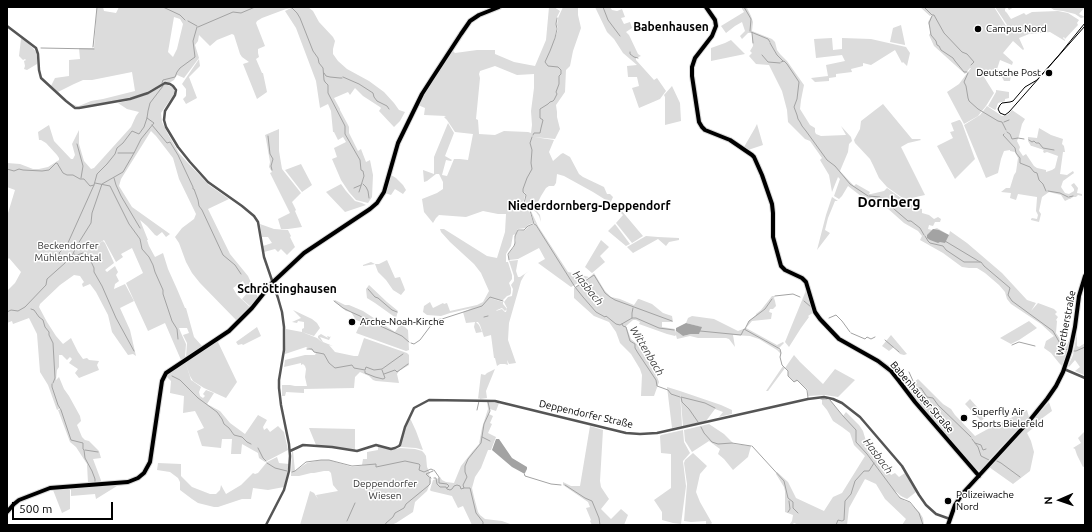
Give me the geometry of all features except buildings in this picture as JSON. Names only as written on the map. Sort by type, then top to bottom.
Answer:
[{"type":"main road","points":[[7,512],[19,500],[50,488],[132,481],[144,473],[150,462],[161,386],[164,375],[167,371],[231,329],[252,308],[272,283],[306,252],[374,206],[380,200],[384,192],[398,143],[422,94],[470,21],[479,15],[499,7]]},
{"type":"main road","name":"Babenhauser Straße","points":[[706,7],[715,20],[716,26],[712,36],[695,58],[692,67],[699,122],[705,130],[730,140],[754,157],[768,191],[772,207],[773,237],[781,266],[785,270],[805,281],[808,286],[815,312],[842,341],[878,360],[892,372],[915,402],[979,476]]},
{"type":"main road","name":"Wertherstraße","points":[[948,525],[959,499],[1042,406],[1054,389],[1064,369],[1072,344],[1085,276]]},
{"type":"street","points":[[7,26],[36,48],[41,78],[75,108],[130,99],[142,95],[165,83],[173,86],[176,90],[175,95],[164,114],[166,127],[182,152],[208,182],[242,206],[257,220],[260,227],[264,257],[282,312],[285,328],[279,388],[290,451],[290,465],[286,484],[281,497],[266,525]]},
{"type":"street","points":[[1064,369],[1085,378]]},
{"type":"street","name":"Deppendorfer Straße","points":[[290,451],[303,446],[332,447],[357,451],[376,445],[392,449],[395,448],[400,445],[405,427],[414,408],[429,400],[495,401],[632,434],[644,434],[666,432],[809,398],[820,397],[833,399],[854,411],[899,462],[926,505],[936,514],[950,519]]},
{"type":"green space","name":"Beckendorfer Mühlenbachtal","points":[[97,7],[103,7],[104,11],[116,13],[119,7],[308,7],[313,11],[319,22],[333,37],[335,41],[333,54],[338,61],[347,69],[369,81],[384,92],[399,110],[405,112],[400,121],[394,127],[379,111],[381,108],[380,107],[363,96],[355,88],[350,95],[348,92],[334,98],[349,127],[349,133],[358,151],[361,149],[366,162],[370,160],[373,175],[372,197],[368,203],[356,200],[349,192],[341,180],[332,159],[337,157],[334,148],[346,142],[343,137],[338,140],[333,132],[331,111],[328,104],[320,108],[316,81],[296,28],[285,11],[291,8],[262,18],[256,23],[265,46],[258,49],[259,57],[256,59],[263,73],[267,92],[257,99],[243,64],[249,62],[240,54],[234,35],[232,34],[217,40],[210,46],[199,35],[198,41],[195,45],[199,58],[184,78],[177,75],[174,80],[169,83],[168,85],[174,89],[174,94],[161,113],[162,122],[179,153],[209,185],[229,199],[208,209],[230,254],[248,276],[258,298],[251,307],[242,299],[248,292],[243,281],[233,288],[237,295],[250,307],[237,321],[192,273],[175,237],[182,228],[194,219],[196,214],[179,179],[173,158],[151,131],[121,179],[119,186],[132,207],[170,234],[166,237],[162,232],[157,236],[140,220],[149,246],[155,257],[163,253],[168,269],[186,308],[194,337],[202,346],[186,357],[187,343],[183,335],[189,333],[187,328],[179,328],[186,344],[185,358],[181,360],[165,323],[148,331],[126,283],[143,273],[132,248],[121,254],[123,257],[116,262],[104,240],[93,247],[103,241],[105,243],[114,263],[105,270],[107,272],[115,266],[118,272],[116,275],[119,281],[115,284],[114,289],[125,284],[134,301],[120,308],[130,330],[136,356],[133,354],[128,355],[112,332],[108,315],[90,284],[83,287],[82,284],[84,282],[80,276],[74,275],[60,285],[40,304],[39,307],[56,336],[63,344],[71,338],[83,359],[87,358],[89,360],[99,361],[97,365],[99,370],[79,378],[75,373],[78,369],[69,363],[72,359],[70,357],[67,360],[62,355],[59,355],[59,367],[57,370],[56,380],[59,377],[64,389],[80,416],[81,421],[77,425],[82,437],[89,441],[99,451],[101,458],[93,459],[102,483],[88,483],[87,464],[76,447],[70,442],[58,410],[61,409],[60,408],[57,410],[48,385],[40,372],[37,334],[29,318],[13,324],[12,321],[7,323],[7,291],[15,283],[21,272],[9,258],[7,260],[7,214],[15,190],[7,187],[7,163],[20,164],[33,169],[39,169],[48,167],[59,160],[57,155],[46,143],[39,140],[38,132],[49,125],[54,141],[71,159],[73,159],[75,155],[72,144],[79,130],[79,144],[84,161],[91,169],[94,168],[131,127],[139,112],[127,109],[118,103],[145,95],[151,92],[154,88],[143,94],[128,99],[79,107],[70,103],[79,106],[91,101],[135,91],[132,72],[92,80],[83,80],[58,92],[51,86],[55,78],[69,76],[69,60],[80,59],[79,48],[94,48]],"holes":[[[174,17],[180,19],[183,24],[177,49],[173,57],[168,52]]]},
{"type":"green space","points":[[549,7],[554,7],[560,11],[556,19],[554,42],[558,29],[558,18],[563,7],[578,7],[581,28],[573,51],[570,66],[566,70],[565,92],[556,105],[560,129],[555,139],[534,137],[554,140],[549,152],[553,161],[563,153],[570,157],[579,174],[604,187],[607,194],[610,194],[613,197],[609,204],[609,202],[593,192],[564,176],[557,174],[556,183],[554,186],[549,186],[546,188],[536,206],[541,222],[536,212],[533,210],[531,211],[538,226],[568,272],[589,277],[571,287],[538,263],[545,259],[539,248],[518,259],[509,260],[509,253],[514,247],[516,240],[515,236],[518,231],[525,230],[529,226],[535,224],[544,238],[534,222],[529,207],[525,205],[526,195],[524,192],[525,195],[523,204],[528,207],[533,223],[528,225],[526,228],[518,229],[516,234],[513,235],[511,246],[506,254],[506,262],[508,262],[512,275],[512,279],[509,283],[511,293],[502,301],[490,298],[503,302],[507,309],[504,302],[508,297],[512,296],[513,289],[511,285],[514,281],[514,276],[509,261],[518,260],[516,271],[518,277],[529,271],[525,274],[521,281],[509,323],[508,340],[516,363],[509,364],[507,360],[508,365],[500,364],[497,366],[494,358],[491,335],[484,337],[480,325],[478,322],[476,322],[482,332],[476,333],[474,327],[475,322],[466,323],[463,312],[472,308],[441,316],[427,315],[423,312],[424,306],[430,302],[433,308],[443,303],[447,303],[450,311],[477,305],[483,302],[489,291],[481,273],[474,264],[450,242],[440,229],[444,229],[487,256],[497,258],[505,232],[506,214],[483,211],[466,217],[439,215],[433,223],[424,212],[422,199],[443,189],[443,182],[439,174],[436,174],[424,182],[423,170],[434,174],[434,157],[448,123],[454,133],[445,156],[452,160],[446,160],[442,175],[447,176],[454,159],[468,160],[473,134],[455,132],[444,117],[446,116],[424,115],[425,108],[418,105],[452,50],[455,53],[477,50],[495,50],[495,54],[514,62],[535,66],[546,40]],"holes":[[[495,66],[517,75],[534,74],[531,133],[504,131],[495,135],[479,134],[478,120],[476,119],[480,71]]]},
{"type":"green space","points":[[595,7],[610,7],[612,10],[617,11],[622,9],[625,17],[621,18],[624,24],[630,22],[632,28],[626,32],[638,54],[641,56],[636,58],[636,60],[654,80],[657,78],[666,91],[660,99],[639,108],[632,88],[639,86],[637,77],[628,77],[627,66],[637,65],[623,53],[614,39],[607,32]]},
{"type":"green space","points":[[741,7],[748,7],[747,8],[753,22],[752,31],[772,39],[775,42],[777,50],[804,85],[800,109],[810,125],[815,128],[816,134],[821,136],[846,135],[841,126],[851,137],[852,141],[849,144],[848,152],[840,171],[854,186],[856,184],[870,192],[869,194],[884,191],[887,188],[904,200],[908,201],[914,207],[922,209],[922,213],[929,215],[934,219],[938,217],[941,219],[940,222],[935,222],[933,226],[929,225],[928,229],[932,230],[937,228],[949,235],[950,231],[967,243],[1002,273],[1027,300],[1036,303],[1031,311],[1038,303],[1054,309],[1057,312],[1055,314],[1058,317],[1056,320],[1056,333],[1066,347],[1072,334],[1062,366],[1051,353],[1044,348],[1046,341],[1054,336],[1041,324],[1011,304],[1007,299],[1005,292],[985,273],[977,268],[962,267],[943,253],[920,240],[922,236],[918,231],[904,223],[877,199],[866,200],[848,186],[839,199],[834,196],[840,179],[838,177],[832,192],[829,175],[820,160],[822,158],[810,141],[805,139],[788,122],[787,110],[782,91],[769,65],[756,64],[749,56],[752,53],[750,51],[753,46],[752,33],[748,33],[742,39],[740,36],[745,31],[742,22],[726,33],[721,26],[744,12]]},
{"type":"green space","points":[[920,7],[994,7],[1006,26],[1007,25],[995,7],[1007,7],[1005,11],[1011,19],[1024,13],[1026,15],[1032,12],[1058,11],[1068,13],[1079,20],[1077,23],[1078,25],[1065,39],[1064,37],[1063,38],[1065,41],[1050,32],[1029,34],[1019,38],[1024,49],[1023,50],[1013,41],[1003,53],[1013,62],[1012,65],[1000,60],[997,69],[1011,75],[1010,81],[1004,81],[1000,73],[994,77],[991,73],[984,77],[994,93],[978,116],[964,124],[947,92],[959,84],[971,68],[965,74],[934,46],[929,35],[931,32],[928,22],[932,15],[930,16]]},
{"type":"green space","points":[[1085,7],[1079,14],[1085,17],[1081,18],[1075,14],[1054,10],[1051,8]]},
{"type":"green space","points":[[901,25],[905,45],[890,42],[893,28]]},
{"type":"green space","points":[[22,38],[36,52],[37,58],[37,64],[27,70],[24,69],[24,61],[26,60],[23,60],[19,56]]},
{"type":"green space","points":[[832,38],[833,50],[842,49],[842,38],[871,39],[906,47],[910,53],[907,66],[903,62],[902,63],[895,50],[871,65],[863,63],[863,66],[851,69],[852,72],[836,74],[836,77],[829,78],[829,81],[815,82],[811,78],[828,76],[826,65],[845,61],[842,55],[816,58],[814,39]]},
{"type":"green space","points":[[731,40],[745,54],[711,61],[711,48]]},
{"type":"green space","points":[[199,59],[200,66],[189,77],[197,98],[186,104],[183,99],[186,96],[186,89],[182,84]]},
{"type":"green space","points":[[672,86],[680,103],[681,121],[665,125],[664,95]]},
{"type":"green space","points":[[996,90],[1009,92],[1009,98],[998,103],[995,110],[988,106]]},
{"type":"green space","points":[[883,104],[912,139],[921,140],[908,143],[901,147],[925,195],[904,199],[887,187],[879,178],[870,159],[855,143],[854,140],[860,129],[861,121]]},
{"type":"green space","points":[[987,106],[1002,116],[1007,115],[1012,110],[1025,119],[1017,141],[1020,147],[1019,150],[1023,156],[1026,154],[1034,166],[1046,170],[1046,172],[1055,168],[1058,156],[1047,152],[1044,153],[1044,150],[1031,146],[1028,141],[1028,137],[1037,138],[1039,128],[1051,135],[1063,139],[1062,144],[1065,152],[1063,152],[1060,174],[1067,175],[1073,171],[1074,173],[1063,181],[1061,187],[1065,193],[1069,194],[1074,191],[1071,185],[1074,183],[1078,188],[1077,193],[1082,194],[1082,196],[1078,195],[1065,201],[1061,195],[1049,192],[1042,197],[1039,211],[1041,214],[1039,222],[1031,220],[1032,218],[1037,219],[1037,197],[1018,194],[1016,200],[1010,198],[1011,193],[1001,192],[1006,188],[1010,188],[1016,172],[1018,158],[1015,152],[1010,150],[1004,151],[998,173],[986,178],[964,125],[980,115]]},
{"type":"green space","points":[[959,120],[962,123],[975,159],[955,179],[937,146],[953,138],[950,132],[954,131],[951,123]]},
{"type":"green space","points":[[757,124],[763,145],[748,150],[744,147]]},
{"type":"green space","points":[[279,129],[279,151],[282,169],[301,193],[292,202],[302,227],[281,229],[278,219],[290,213],[270,173],[272,172],[269,167],[270,162],[265,135]]},
{"type":"green space","points":[[301,164],[312,185],[302,192],[285,170]]},
{"type":"green space","points":[[391,175],[403,185],[406,190],[403,194],[395,189],[391,195],[385,193]]},
{"type":"green space","points":[[341,184],[355,201],[366,205],[345,212],[326,192]]},
{"type":"green space","points":[[832,197],[838,201],[835,201],[825,230],[830,233],[817,250],[826,215]]},
{"type":"green space","points":[[621,210],[643,236],[632,243],[616,223],[623,215],[620,212]]},
{"type":"green space","points":[[260,224],[274,229],[288,230],[295,247],[287,255],[281,249],[278,252],[275,249],[264,252],[263,246],[272,243],[268,237],[262,237]]},
{"type":"green space","points":[[615,224],[630,244],[626,246],[608,231]]},
{"type":"green space","points":[[646,236],[679,238],[679,240],[669,242],[666,246],[658,239],[633,253],[627,247]]},
{"type":"green space","points":[[601,240],[609,247],[600,256],[605,262],[592,273],[585,267]]},
{"type":"green space","points":[[387,260],[395,278],[400,277],[404,287],[405,290],[401,295],[393,290],[378,272],[375,264],[379,264]]},
{"type":"green space","points":[[371,262],[375,264],[363,266]]},
{"type":"green space","points":[[594,273],[605,291],[611,297],[634,305],[639,299],[652,304],[663,313],[672,316],[673,322],[662,322],[662,327],[675,329],[676,333],[676,331],[683,336],[699,334],[701,327],[686,323],[688,318],[692,316],[714,319],[738,331],[746,328],[777,345],[783,342],[784,343],[778,349],[781,351],[781,355],[780,357],[780,353],[777,350],[759,339],[750,336],[733,335],[735,347],[729,339],[726,338],[698,338],[690,336],[677,339],[676,335],[667,334],[639,324],[640,322],[633,320],[626,326],[631,339],[637,344],[653,367],[659,382],[654,396],[641,396],[642,375],[640,369],[631,354],[620,343],[616,332],[609,322],[594,316],[574,298],[574,288]]},
{"type":"green space","points":[[369,285],[398,311],[396,318],[367,298],[366,289]]},
{"type":"green space","points":[[807,288],[814,312],[808,316],[809,317],[789,347],[785,342]]},
{"type":"green space","points":[[772,296],[775,296],[776,306],[773,309],[770,309],[769,312],[772,313],[771,319],[752,321],[746,328],[749,321],[761,310]]},
{"type":"green space","points":[[335,300],[363,311],[395,332],[401,323],[408,330],[409,350],[406,351],[356,333],[361,322],[356,320],[351,312],[346,311],[334,301]]},
{"type":"green space","points":[[293,310],[317,323],[320,328],[314,336],[302,332],[304,322],[292,322],[301,318]]},
{"type":"green space","points":[[1029,321],[1037,328],[1019,340],[1011,344],[1000,338]]},
{"type":"green space","points":[[257,327],[261,336],[243,345],[238,345],[236,342]]},
{"type":"green space","points":[[286,329],[302,332],[317,338],[323,343],[318,336],[321,334],[328,338],[327,336],[331,336],[329,340],[320,337],[323,342],[333,346],[329,345],[335,352],[354,356],[358,356],[364,338],[407,353],[409,355],[409,365],[397,374],[399,383],[376,381],[360,372],[355,377],[354,388],[304,389],[304,393],[286,392],[285,396],[282,396],[282,385],[307,386],[305,366],[303,364],[301,365],[301,363],[284,367],[285,360],[305,355],[315,355],[316,353],[306,347],[285,354]]},
{"type":"green space","points":[[1077,333],[1077,346],[1079,347],[1085,343],[1084,375],[1075,371],[1080,367],[1075,360],[1069,367],[1068,366],[1073,355]]},
{"type":"green space","points":[[891,335],[907,354],[900,354],[894,347],[889,351],[882,346]]},
{"type":"green space","points":[[217,340],[237,382],[226,398],[193,381],[185,361]]},
{"type":"green space","points":[[794,355],[823,384],[835,369],[855,380],[838,397],[825,395],[808,396],[808,390],[798,381],[794,382],[788,376],[788,371],[785,368]]},
{"type":"green space","points":[[185,361],[191,380],[201,387],[199,392],[200,396],[203,398],[205,396],[203,394],[206,390],[214,393],[207,404],[220,411],[230,423],[245,434],[258,415],[267,420],[263,427],[264,430],[267,428],[270,432],[278,426],[284,432],[288,450],[265,462],[259,458],[258,453],[242,444],[241,454],[231,454],[232,439],[222,439],[221,448],[202,446],[197,431],[204,428],[195,411],[183,413],[184,396],[170,393],[171,381],[165,375]]},
{"type":"green space","points":[[783,366],[785,368],[768,391],[766,391]]},
{"type":"green space","points":[[495,369],[486,391],[487,398],[478,399],[481,374],[485,375]]},
{"type":"green space","points":[[918,379],[943,404],[951,409],[975,436],[1027,410],[1029,417],[988,461],[989,463],[981,471],[979,471],[922,408],[904,385]]},
{"type":"green space","points":[[667,387],[680,391],[682,426],[672,428]]},
{"type":"green space","points":[[680,391],[721,405],[732,410],[732,414],[719,417],[723,412],[715,409],[706,421],[683,426]]},
{"type":"green space","points":[[822,399],[830,400],[843,416],[846,412],[859,425],[863,431],[866,441],[891,475],[895,473],[899,477],[905,473],[916,492],[907,499],[895,491],[897,495],[909,502],[920,513],[923,518],[924,525],[902,525],[906,519],[885,499],[876,484],[865,479],[849,508],[847,525],[799,525],[794,523],[789,525],[792,521],[793,515],[785,512],[785,491],[776,474],[777,472],[788,482],[796,498],[824,511],[833,497],[842,493],[865,456],[854,445],[850,433],[833,421],[822,404]]},
{"type":"green space","points":[[970,399],[986,417],[981,421],[965,404]]},
{"type":"green space","points":[[487,402],[499,403],[496,411],[490,409],[489,414],[493,416],[490,423],[492,424],[488,433],[496,437],[491,450],[488,450],[481,468],[475,477],[472,488],[480,515],[485,519],[502,521],[513,525],[472,525],[463,506],[458,508],[452,496],[430,490],[433,480],[440,477],[446,482],[454,483],[461,466],[479,444],[488,409]]},
{"type":"green space","points":[[1049,402],[1052,411],[1033,425],[1033,420]]},
{"type":"green space","points":[[410,418],[423,450],[401,447],[400,445],[405,428]]},
{"type":"green space","points":[[709,424],[724,434],[734,444],[751,446],[748,457],[733,470],[718,454],[720,449],[709,441],[692,452],[685,441],[684,430]]},
{"type":"green space","points":[[1029,424],[1033,428],[1027,433],[1034,452],[1030,471],[1013,484],[989,467]]},
{"type":"green space","points":[[590,426],[603,430],[600,481],[601,487],[609,499],[601,509],[611,519],[621,509],[628,515],[624,525],[592,525],[586,508],[590,507],[588,502],[563,485],[563,482],[571,486],[580,486]]},
{"type":"green space","points":[[309,428],[355,429],[355,450],[316,445]]},
{"type":"green space","points":[[683,430],[684,442],[690,453],[683,461],[686,486],[681,524],[662,520],[662,512],[654,500],[671,488],[671,454],[661,453],[660,436]]},
{"type":"green space","points":[[1085,431],[1085,466],[1083,467],[1075,449],[1073,448],[1081,443],[1078,438]]},
{"type":"green space","name":"Deppendorfer Wiesen","points":[[378,446],[393,450],[400,448],[415,449],[422,451],[426,456],[431,481],[427,491],[415,502],[413,512],[391,525],[300,525],[310,491],[314,493],[318,499],[316,495],[338,491],[333,485],[331,473],[329,471],[291,476],[292,452],[293,451],[295,471],[307,463],[321,460],[329,460],[352,467],[370,464],[362,465],[363,459],[367,459],[367,452],[378,450]]},
{"type":"green space","points":[[693,453],[707,466],[700,474],[696,492],[712,523],[710,525],[706,525],[706,521],[684,521],[687,484],[684,463],[685,460]]},
{"type":"green space","points":[[277,457],[279,463],[289,464],[284,487],[268,490],[253,488],[251,499],[242,499],[218,507],[198,503],[180,490],[180,482],[178,478],[170,472],[157,470],[158,463],[181,464],[181,476],[192,487],[210,494],[216,494],[220,490],[221,485],[226,494],[241,485],[253,473],[258,473],[267,462]]},
{"type":"green space","points":[[132,482],[130,484],[117,486],[96,499],[95,494],[71,496],[71,487]]},
{"type":"green space","points":[[53,490],[70,490],[70,509],[62,513]]},
{"type":"shaded area","points":[[933,229],[949,235],[945,243],[938,243],[927,238],[927,235]]},
{"type":"shaded area","points":[[686,323],[702,327],[699,334],[683,336],[676,331],[676,328]]},
{"type":"shaded area","points":[[496,439],[499,439],[512,458],[527,467],[525,473],[512,467],[492,450]]},
{"type":"waterway","points":[[93,47],[97,7]]},
{"type":"waterway","points":[[163,7],[180,15],[185,20]]},
{"type":"waterway","points":[[198,27],[233,12],[241,13],[255,7]]},
{"type":"waterway","points":[[603,7],[608,20],[620,36]]},
{"type":"waterway","points":[[744,7],[751,19],[750,31]]},
{"type":"waterway","points":[[924,7],[932,15],[934,15],[944,33],[974,62],[971,65]]},
{"type":"waterway","points":[[292,8],[300,18],[313,51],[323,68],[324,80],[328,85],[328,93],[345,126],[345,134],[360,160],[361,170],[363,171],[364,176],[359,192]]},
{"type":"waterway","points":[[932,16],[929,23],[931,35],[936,41],[937,45],[941,50],[953,58],[964,72],[967,72]]},
{"type":"waterway","points":[[533,135],[534,133],[540,133],[543,120],[540,118],[540,109],[553,101],[557,94],[556,92],[561,70],[558,67],[548,66],[545,62],[555,38],[557,18]]},
{"type":"waterway","points":[[188,21],[197,26]]},
{"type":"waterway","points":[[162,83],[163,80],[175,77],[180,68],[195,57],[193,41],[197,27]]},
{"type":"waterway","points":[[751,32],[768,39],[770,42]]},
{"type":"waterway","points":[[752,33],[753,43]]},
{"type":"waterway","points":[[770,43],[777,55],[783,61]]},
{"type":"waterway","points":[[41,48],[94,49]]},
{"type":"waterway","points":[[630,52],[630,54],[638,58]]},
{"type":"waterway","points":[[762,55],[768,62],[780,63]]},
{"type":"waterway","points":[[781,62],[784,61],[787,64],[799,82],[797,99],[794,107],[802,126],[827,160],[835,166],[850,184],[868,196]]},
{"type":"waterway","points":[[324,73],[326,76],[342,78]]},
{"type":"waterway","points":[[968,73],[964,82],[969,101],[978,109],[1002,122],[1006,130]]},
{"type":"waterway","points":[[343,77],[359,84],[373,93],[377,101],[387,106],[389,109]]},
{"type":"waterway","points":[[7,312],[11,310],[18,311],[25,307],[46,285],[47,279],[65,263],[59,253],[67,245],[94,185],[97,174],[107,164],[115,154],[117,148],[132,131],[139,134],[144,127],[150,103],[163,86]]},
{"type":"waterway","points":[[118,153],[134,153],[141,139],[154,123],[147,118]]},
{"type":"waterway","points":[[1004,122],[1009,120]]},
{"type":"waterway","points":[[152,125],[167,143],[170,142],[178,155],[194,189],[199,206],[223,255],[235,265],[241,274]]},
{"type":"waterway","points":[[1007,132],[1010,134],[1012,139],[1024,139]]},
{"type":"waterway","points":[[1004,134],[1003,135],[1015,148],[1016,153],[1020,158],[1020,163],[1030,167],[1037,173],[1039,180],[1043,184],[1046,191]]},
{"type":"waterway","points":[[268,136],[270,154],[273,159],[271,166],[272,170]]},
{"type":"waterway","name":"Hasbach","points":[[532,137],[530,143],[532,150],[532,169],[523,189],[523,192],[526,195],[524,204],[529,207],[534,224],[575,287],[596,312],[605,317],[606,316],[616,324],[620,325],[632,318],[636,318],[659,328],[674,330]]},
{"type":"waterway","points":[[1029,140],[1039,143],[1043,148],[1054,150]]},
{"type":"waterway","points":[[77,144],[83,166],[81,178]]},
{"type":"waterway","points":[[65,263],[73,254],[91,223],[92,213],[102,184],[123,172],[134,153]]},
{"type":"waterway","points":[[7,169],[14,171],[19,169],[42,171],[49,170],[57,163],[63,173],[84,179],[90,186],[94,185]]},
{"type":"waterway","points":[[114,178],[121,196],[140,228]]},
{"type":"waterway","points":[[95,183],[110,186],[129,224],[140,239],[142,249],[149,257],[163,290],[172,321],[177,329],[178,339]]},
{"type":"waterway","points":[[363,184],[368,191],[369,198]]},
{"type":"waterway","points":[[354,188],[361,185]]},
{"type":"waterway","points":[[1048,191],[1060,193],[1068,197]]},
{"type":"waterway","points":[[869,196],[880,197],[908,221],[911,221],[920,228],[924,235]]},
{"type":"waterway","points":[[1069,197],[1073,196]]},
{"type":"waterway","points":[[509,260],[508,254],[514,246],[515,236],[518,230],[524,230],[533,224]]},
{"type":"waterway","points":[[925,236],[930,243],[943,246],[946,250],[964,262],[981,262],[1010,288],[1008,295],[1012,301],[1053,331],[1062,347],[1067,350]]},
{"type":"waterway","points":[[945,241],[980,262]]},
{"type":"waterway","points":[[74,254],[77,255],[83,253],[88,255],[94,268],[94,272],[116,318],[134,351]]},
{"type":"waterway","points":[[576,287],[594,275],[605,293],[615,300],[672,321]]},
{"type":"waterway","points":[[368,289],[375,297],[397,312]]},
{"type":"waterway","points":[[775,296],[793,294],[800,297]]},
{"type":"waterway","points":[[442,319],[482,306],[490,297],[503,301]]},
{"type":"waterway","points":[[745,329],[749,321],[765,309],[772,299]]},
{"type":"waterway","points":[[334,301],[343,308],[363,318],[369,319],[376,324],[402,336],[409,342]]},
{"type":"waterway","points":[[804,301],[811,307]]},
{"type":"waterway","points":[[632,318],[633,308]]},
{"type":"waterway","points":[[31,309],[34,310],[43,320],[53,343],[55,378],[53,383]]},
{"type":"waterway","points":[[829,318],[836,315],[850,332]]},
{"type":"waterway","points":[[484,317],[488,316]]},
{"type":"waterway","points":[[411,343],[414,344],[420,340],[432,324],[436,320],[441,319]]},
{"type":"waterway","name":"Wittenbach","points":[[622,324],[626,327],[630,341],[635,344],[635,348],[656,380],[657,386],[680,397]]},
{"type":"waterway","name":"Hasbach","points":[[700,331],[741,335],[744,329],[780,349],[782,365],[788,371],[788,376],[794,382],[797,380],[807,390],[808,398]]},
{"type":"waterway","points":[[851,333],[865,339],[867,337],[871,339],[875,337]]},
{"type":"waterway","points":[[885,340],[899,352]]},
{"type":"waterway","points":[[1012,345],[1019,342],[1035,346]]},
{"type":"waterway","points":[[1074,351],[1085,347]]},
{"type":"waterway","points":[[307,349],[312,349],[314,352],[324,354],[329,363],[335,368],[352,365],[354,368],[365,370],[366,367],[374,370],[382,369],[403,354]]},
{"type":"waterway","points":[[384,374],[395,370],[397,372],[408,364]]},
{"type":"waterway","points":[[365,371],[365,373],[383,379],[385,378],[382,370]]},
{"type":"waterway","points":[[909,372],[913,381]]},
{"type":"waterway","points":[[172,376],[180,380],[198,398],[217,412],[224,424],[234,435],[242,437],[251,444]]},
{"type":"waterway","points":[[914,382],[916,388],[921,388],[927,397],[933,398],[938,405],[971,437]]},
{"type":"waterway","points":[[52,384],[71,440],[83,443],[85,458],[92,471],[95,482]]},
{"type":"waterway","name":"Wittenbach","points":[[698,422],[682,402],[681,397],[705,403],[715,408]]},
{"type":"waterway","name":"Hasbach","points":[[821,399],[827,399]]},
{"type":"waterway","name":"Hasbach","points":[[830,400],[856,430],[856,442],[867,454],[900,498],[910,502],[919,513],[923,525]]},
{"type":"waterway","points":[[477,410],[479,401]]},
{"type":"waterway","points":[[434,478],[436,478],[437,484],[440,487],[446,487],[450,490],[457,485],[460,486],[461,489],[464,488],[463,485],[467,477],[465,466],[468,459],[481,443],[484,424],[490,411],[488,402]]},
{"type":"waterway","name":"Wittenbach","points":[[701,427],[712,442],[718,444],[732,443],[751,446]]},
{"type":"waterway","points":[[482,437],[490,441]]},
{"type":"waterway","points":[[972,439],[978,447],[981,456],[989,460]]},
{"type":"waterway","points":[[975,443],[981,445],[983,450],[986,449]]},
{"type":"waterway","name":"Wittenbach","points":[[752,446],[784,481],[788,498],[793,502],[793,508],[798,513]]},
{"type":"waterway","points":[[258,448],[266,461]]},
{"type":"waterway","points":[[85,450],[98,452]]},
{"type":"waterway","points":[[292,472],[306,462],[321,460],[329,460],[352,466],[376,464],[376,467],[405,461],[419,464],[419,470],[424,472],[431,469],[433,470]]},
{"type":"waterway","points":[[995,460],[1020,477]]},
{"type":"waterway","points":[[267,463],[275,468],[287,471]]},
{"type":"waterway","points":[[836,525],[838,520],[844,520],[845,501],[851,494],[855,481],[864,471],[869,471],[874,463]]},
{"type":"waterway","points":[[434,470],[439,477],[439,483],[447,484],[449,486],[447,488]]},
{"type":"waterway","points":[[429,477],[426,474],[433,471]]},
{"type":"waterway","points":[[524,473],[525,476],[551,484],[561,485]]},
{"type":"waterway","points":[[385,525],[395,513],[404,508],[406,504],[430,484],[430,477],[431,478]]},
{"type":"waterway","points":[[565,485],[592,501],[599,518],[600,525]]},
{"type":"waterway","points":[[464,488],[470,488],[476,513],[483,522],[483,525]]},
{"type":"waterway","name":"Wittenbach","points":[[788,512],[790,509],[789,501]]},
{"type":"waterway","points":[[347,521],[355,503]]},
{"type":"tram line","points":[[1085,23],[1037,80],[1025,87],[1013,101],[1002,103],[1000,105],[998,109],[1000,113],[1005,115],[1009,112],[1085,26]]},
{"type":"place","name":"Campus Nord","points":[[978,29]]},
{"type":"place","name":"Deutsche Post","points":[[1049,73]]},
{"type":"place","name":"Arche-Noah-Kirche","points":[[352,322]]},
{"type":"place","name":"Superfly Air Sports Bielefeld","points":[[964,418]]},
{"type":"place","name":"Polizeiwache Nord","points":[[948,501]]},
{"type":"district","name":"Babenhausen","points":[[671,27]]},
{"type":"district","name":"Dornberg","points":[[889,202]]},
{"type":"district","name":"Niederdornberg-Deppendorf","points":[[589,206]]},
{"type":"district","name":"Schröttinghausen","points":[[287,289]]}]
